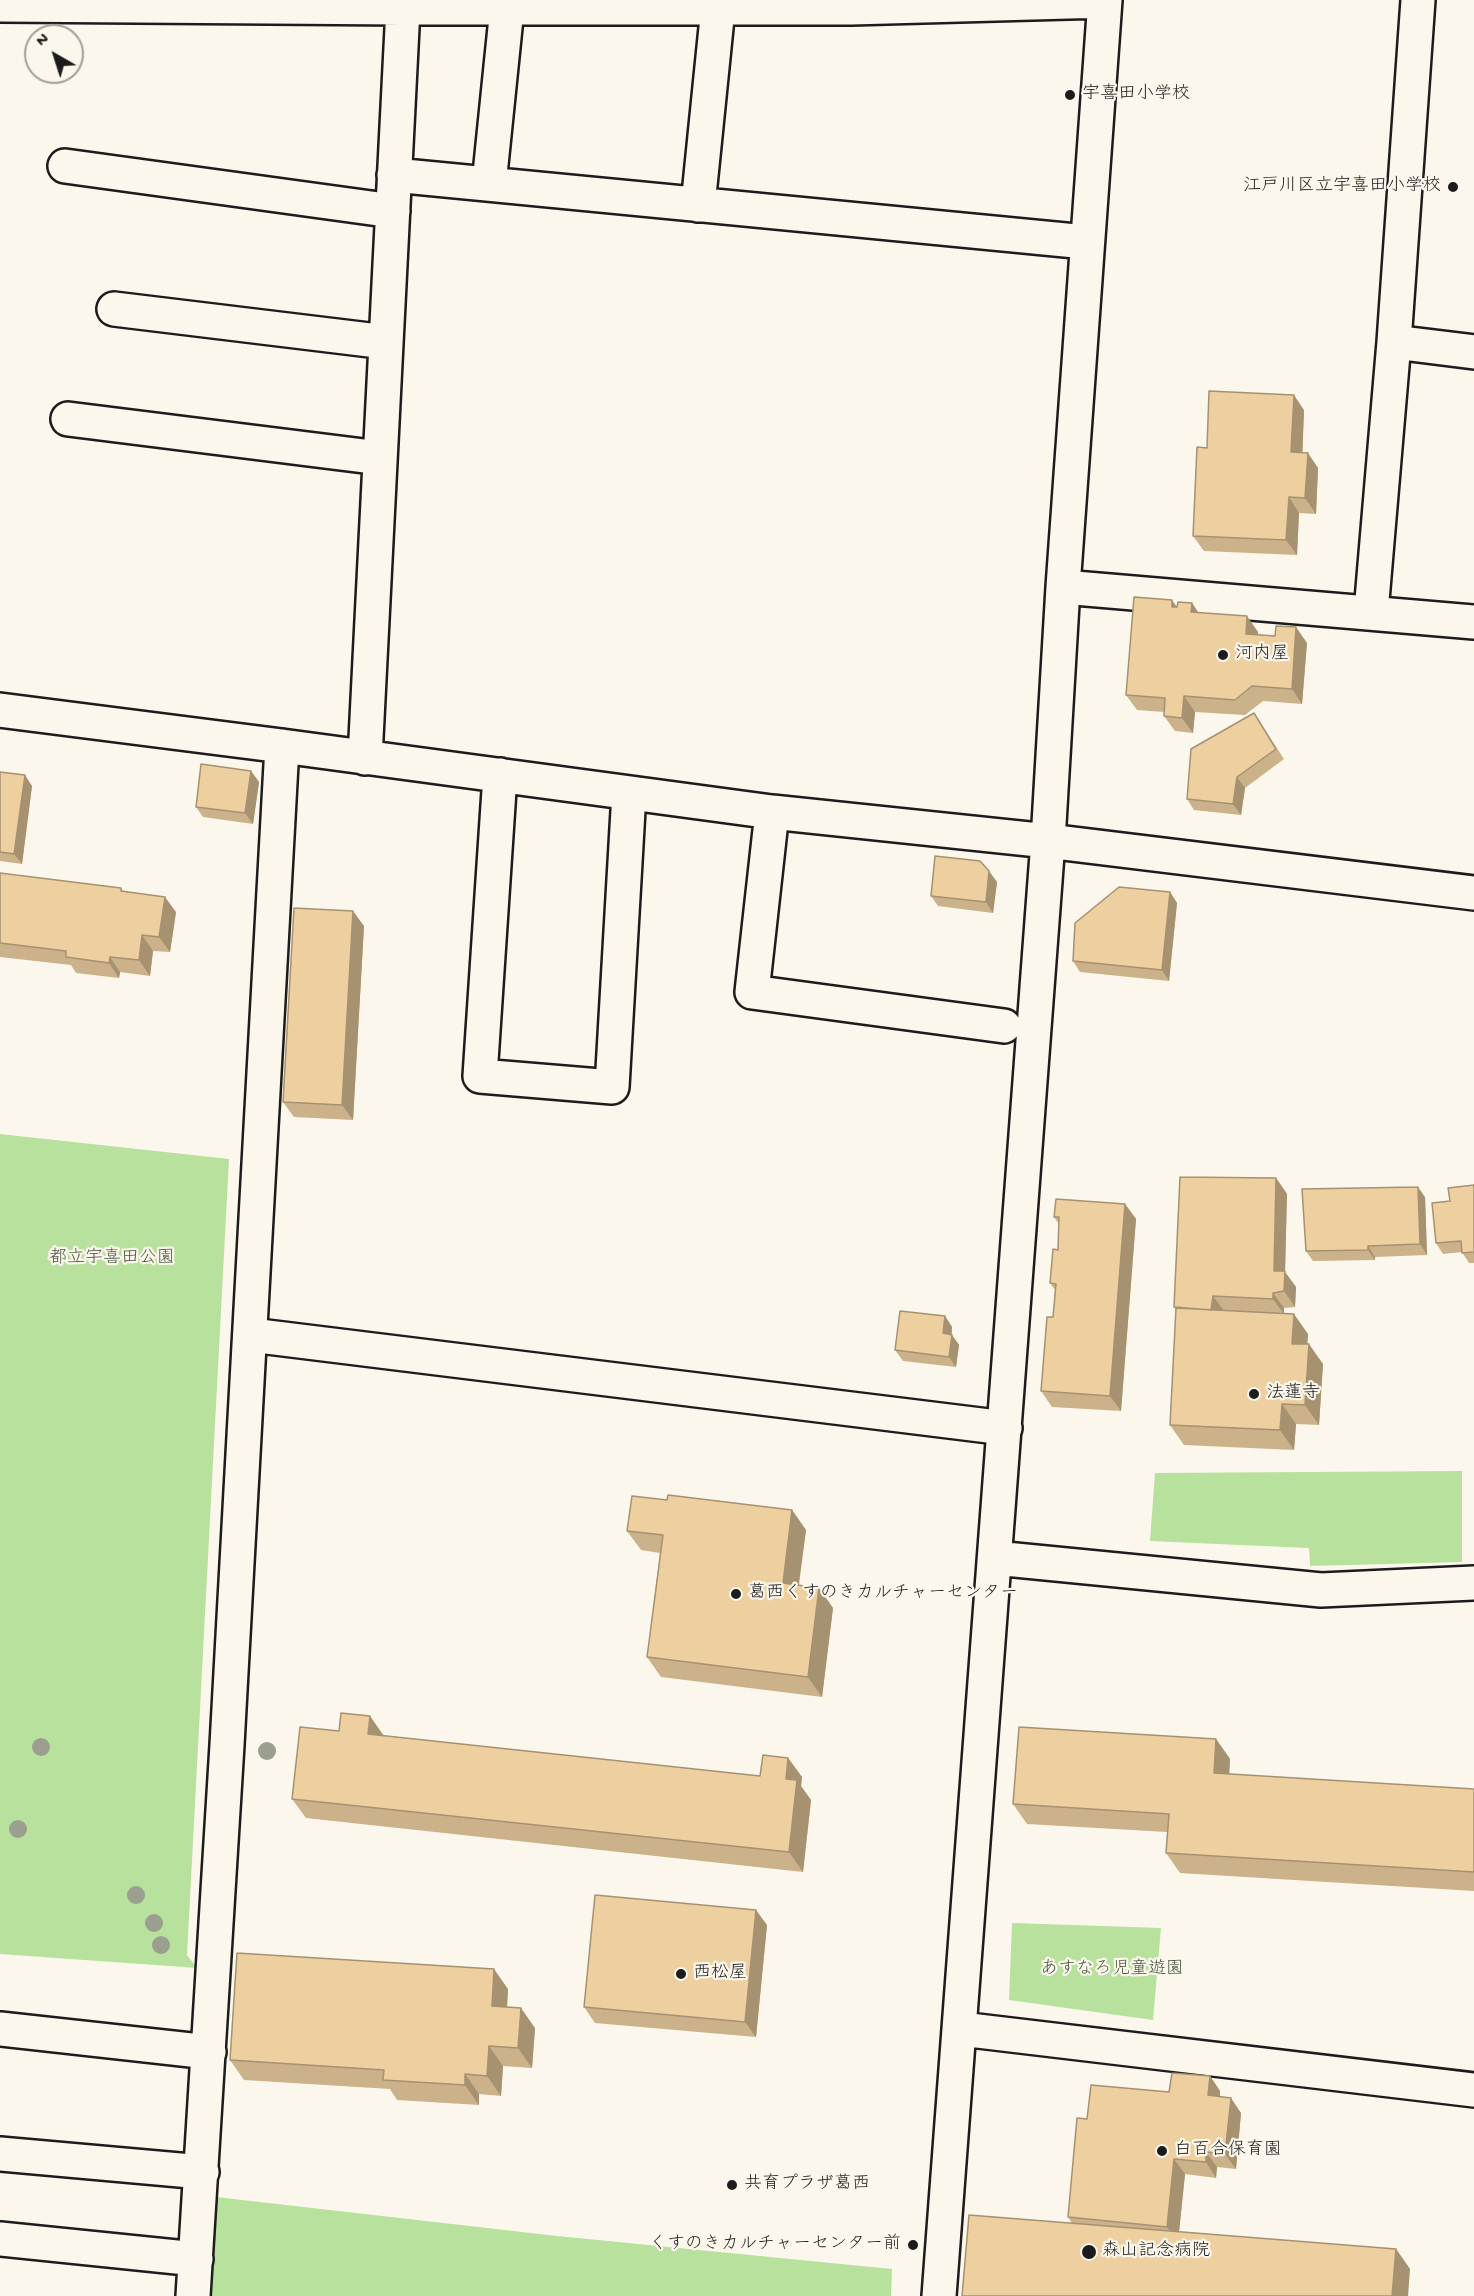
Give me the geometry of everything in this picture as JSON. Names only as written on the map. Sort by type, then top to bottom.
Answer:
[{"type":"street","points":[[1,3],[403,8],[718,8],[1105,0],[1086,242],[1048,841],[961,2029],[939,2296]]},
{"type":"street","points":[[1371,612],[1394,342],[1418,0]]},
{"type":"street","points":[[365,758],[403,8]]},
{"type":"street","points":[[489,184],[507,8]]},
{"type":"street","points":[[698,206],[718,8]]},
{"type":"street","points":[[65,165],[393,211]]},
{"type":"street","points":[[394,175],[1086,242]]},
{"type":"street","points":[[114,309],[386,342]]},
{"type":"street","points":[[1394,342],[1474,352]]},
{"type":"street","points":[[68,419],[380,458]]},
{"type":"street","points":[[1063,587],[1474,622]]},
{"type":"street","points":[[0,710],[772,812],[1048,841],[1474,894]]},
{"type":"street","points":[[194,2296],[251,1335],[282,746]]},
{"type":"street","points":[[500,775],[480,1076],[612,1087],[629,793]]},
{"type":"street","points":[[772,812],[752,992],[1004,1026]]},
{"type":"street","points":[[251,1335],[1005,1428]]},
{"type":"street","points":[[995,1558],[1321,1590],[1474,1583]]},
{"type":"street","points":[[0,2029],[209,2052]]},
{"type":"street","points":[[961,2029],[1474,2090]]},
{"type":"street","points":[[0,2154],[202,2172]]},
{"type":"street","points":[[0,2239],[196,2259]]},
{"type":"green space","name":"都立宇喜田公園","points":[[0,1134],[229,1159],[187,1955],[197,1968],[0,1954]]},
{"type":"green space","points":[[1462,1471],[1462,1562],[1310,1566],[1309,1548],[1150,1541],[1155,1473]]},
{"type":"green space","name":"あすなろ児童遊園","points":[[1012,1923],[1161,1928],[1153,2020],[1009,2000]]},
{"type":"green space","points":[[216,2197],[557,2236],[892,2269],[891,2296],[208,2296]]},
{"type":"building","points":[[1209,391],[1294,395],[1291,452],[1308,453],[1305,498],[1289,497],[1286,540],[1193,536],[1197,447],[1207,448]]},
{"type":"building","points":[[1134,597],[1172,600],[1172,607],[1177,607],[1178,602],[1192,603],[1191,612],[1247,616],[1246,634],[1275,636],[1276,626],[1296,627],[1292,689],[1252,686],[1235,700],[1184,696],[1182,718],[1164,716],[1165,698],[1126,695]]},
{"type":"building","points":[[1254,713],[1276,749],[1237,777],[1233,804],[1187,799],[1191,749]]},
{"type":"building","points":[[201,764],[251,771],[245,813],[196,807]]},
{"type":"building","points":[[0,772],[25,775],[14,854],[0,852]]},
{"type":"building","points":[[935,856],[980,861],[989,871],[986,902],[931,896]]},
{"type":"building","points":[[0,873],[121,888],[121,891],[165,897],[159,937],[142,935],[139,960],[110,957],[109,963],[66,957],[66,951],[0,943]]},
{"type":"building","points":[[1119,887],[1170,892],[1162,970],[1073,961],[1075,923]]},
{"type":"building","points":[[294,908],[353,911],[342,1105],[283,1102]]},
{"type":"building","points":[[1180,1177],[1276,1178],[1274,1271],[1285,1271],[1284,1291],[1273,1293],[1273,1299],[1213,1296],[1211,1310],[1174,1307]]},
{"type":"building","points":[[1474,1185],[1474,1252],[1462,1253],[1461,1241],[1436,1243],[1432,1203],[1450,1201],[1448,1188]]},
{"type":"building","points":[[1418,1187],[1420,1244],[1368,1246],[1368,1250],[1306,1251],[1302,1189]]},
{"type":"building","points":[[1056,1199],[1125,1204],[1110,1396],[1041,1391],[1047,1317],[1053,1317],[1056,1284],[1050,1283],[1053,1249],[1058,1250],[1059,1217],[1054,1217]]},
{"type":"building","name":"法蓮寺","points":[[1176,1308],[1294,1314],[1292,1344],[1309,1344],[1305,1405],[1282,1404],[1280,1430],[1170,1425]]},
{"type":"building","points":[[900,1311],[945,1316],[943,1333],[952,1335],[949,1357],[895,1350]]},
{"type":"building","points":[[668,1495],[792,1510],[783,1583],[819,1588],[808,1677],[647,1657],[663,1535],[627,1531],[632,1496],[667,1500]]},
{"type":"building","points":[[341,1713],[370,1716],[368,1734],[760,1776],[763,1755],[788,1758],[786,1779],[797,1780],[789,1852],[292,1799],[300,1727],[339,1731]]},
{"type":"building","points":[[1019,1727],[1216,1739],[1214,1773],[1474,1789],[1474,1872],[1166,1853],[1169,1814],[1013,1804]]},
{"type":"building","name":"西松屋","points":[[595,1895],[756,1910],[745,2022],[584,2007]]},
{"type":"building","points":[[237,1953],[494,1969],[492,2006],[521,2008],[518,2048],[489,2046],[487,2076],[465,2074],[465,2085],[383,2080],[384,2070],[230,2060]]},
{"type":"building","name":"白百合保育園","points":[[1172,2073],[1210,2076],[1208,2095],[1231,2098],[1225,2154],[1206,2152],[1206,2162],[1174,2159],[1167,2227],[1068,2217],[1077,2118],[1087,2119],[1091,2085],[1169,2092]]},
{"type":"building","name":"森山記念病院","points":[[969,2215],[1396,2249],[1392,2296],[962,2296]]},
{"type":"place","name":"宇喜田小学校","points":[[1070,95]]},
{"type":"place","name":"江戸川区立宇喜田小学校","points":[[1453,187]]},
{"type":"place","name":"河内屋","points":[[1223,655]]},
{"type":"place","name":"法蓮寺","points":[[1254,1394]]},
{"type":"place","name":"葛西くすのきカルチャーセンター","points":[[736,1594]]},
{"type":"place","name":"西松屋","points":[[681,1974]]},
{"type":"place","name":"白百合保育園","points":[[1162,2151]]},
{"type":"place","name":"共育プラザ葛西","points":[[732,2185]]},
{"type":"place","name":"くすのきカルチャーセンター前","points":[[913,2245]]},
{"type":"place","name":"森山記念病院","points":[[1089,2252]]}]
